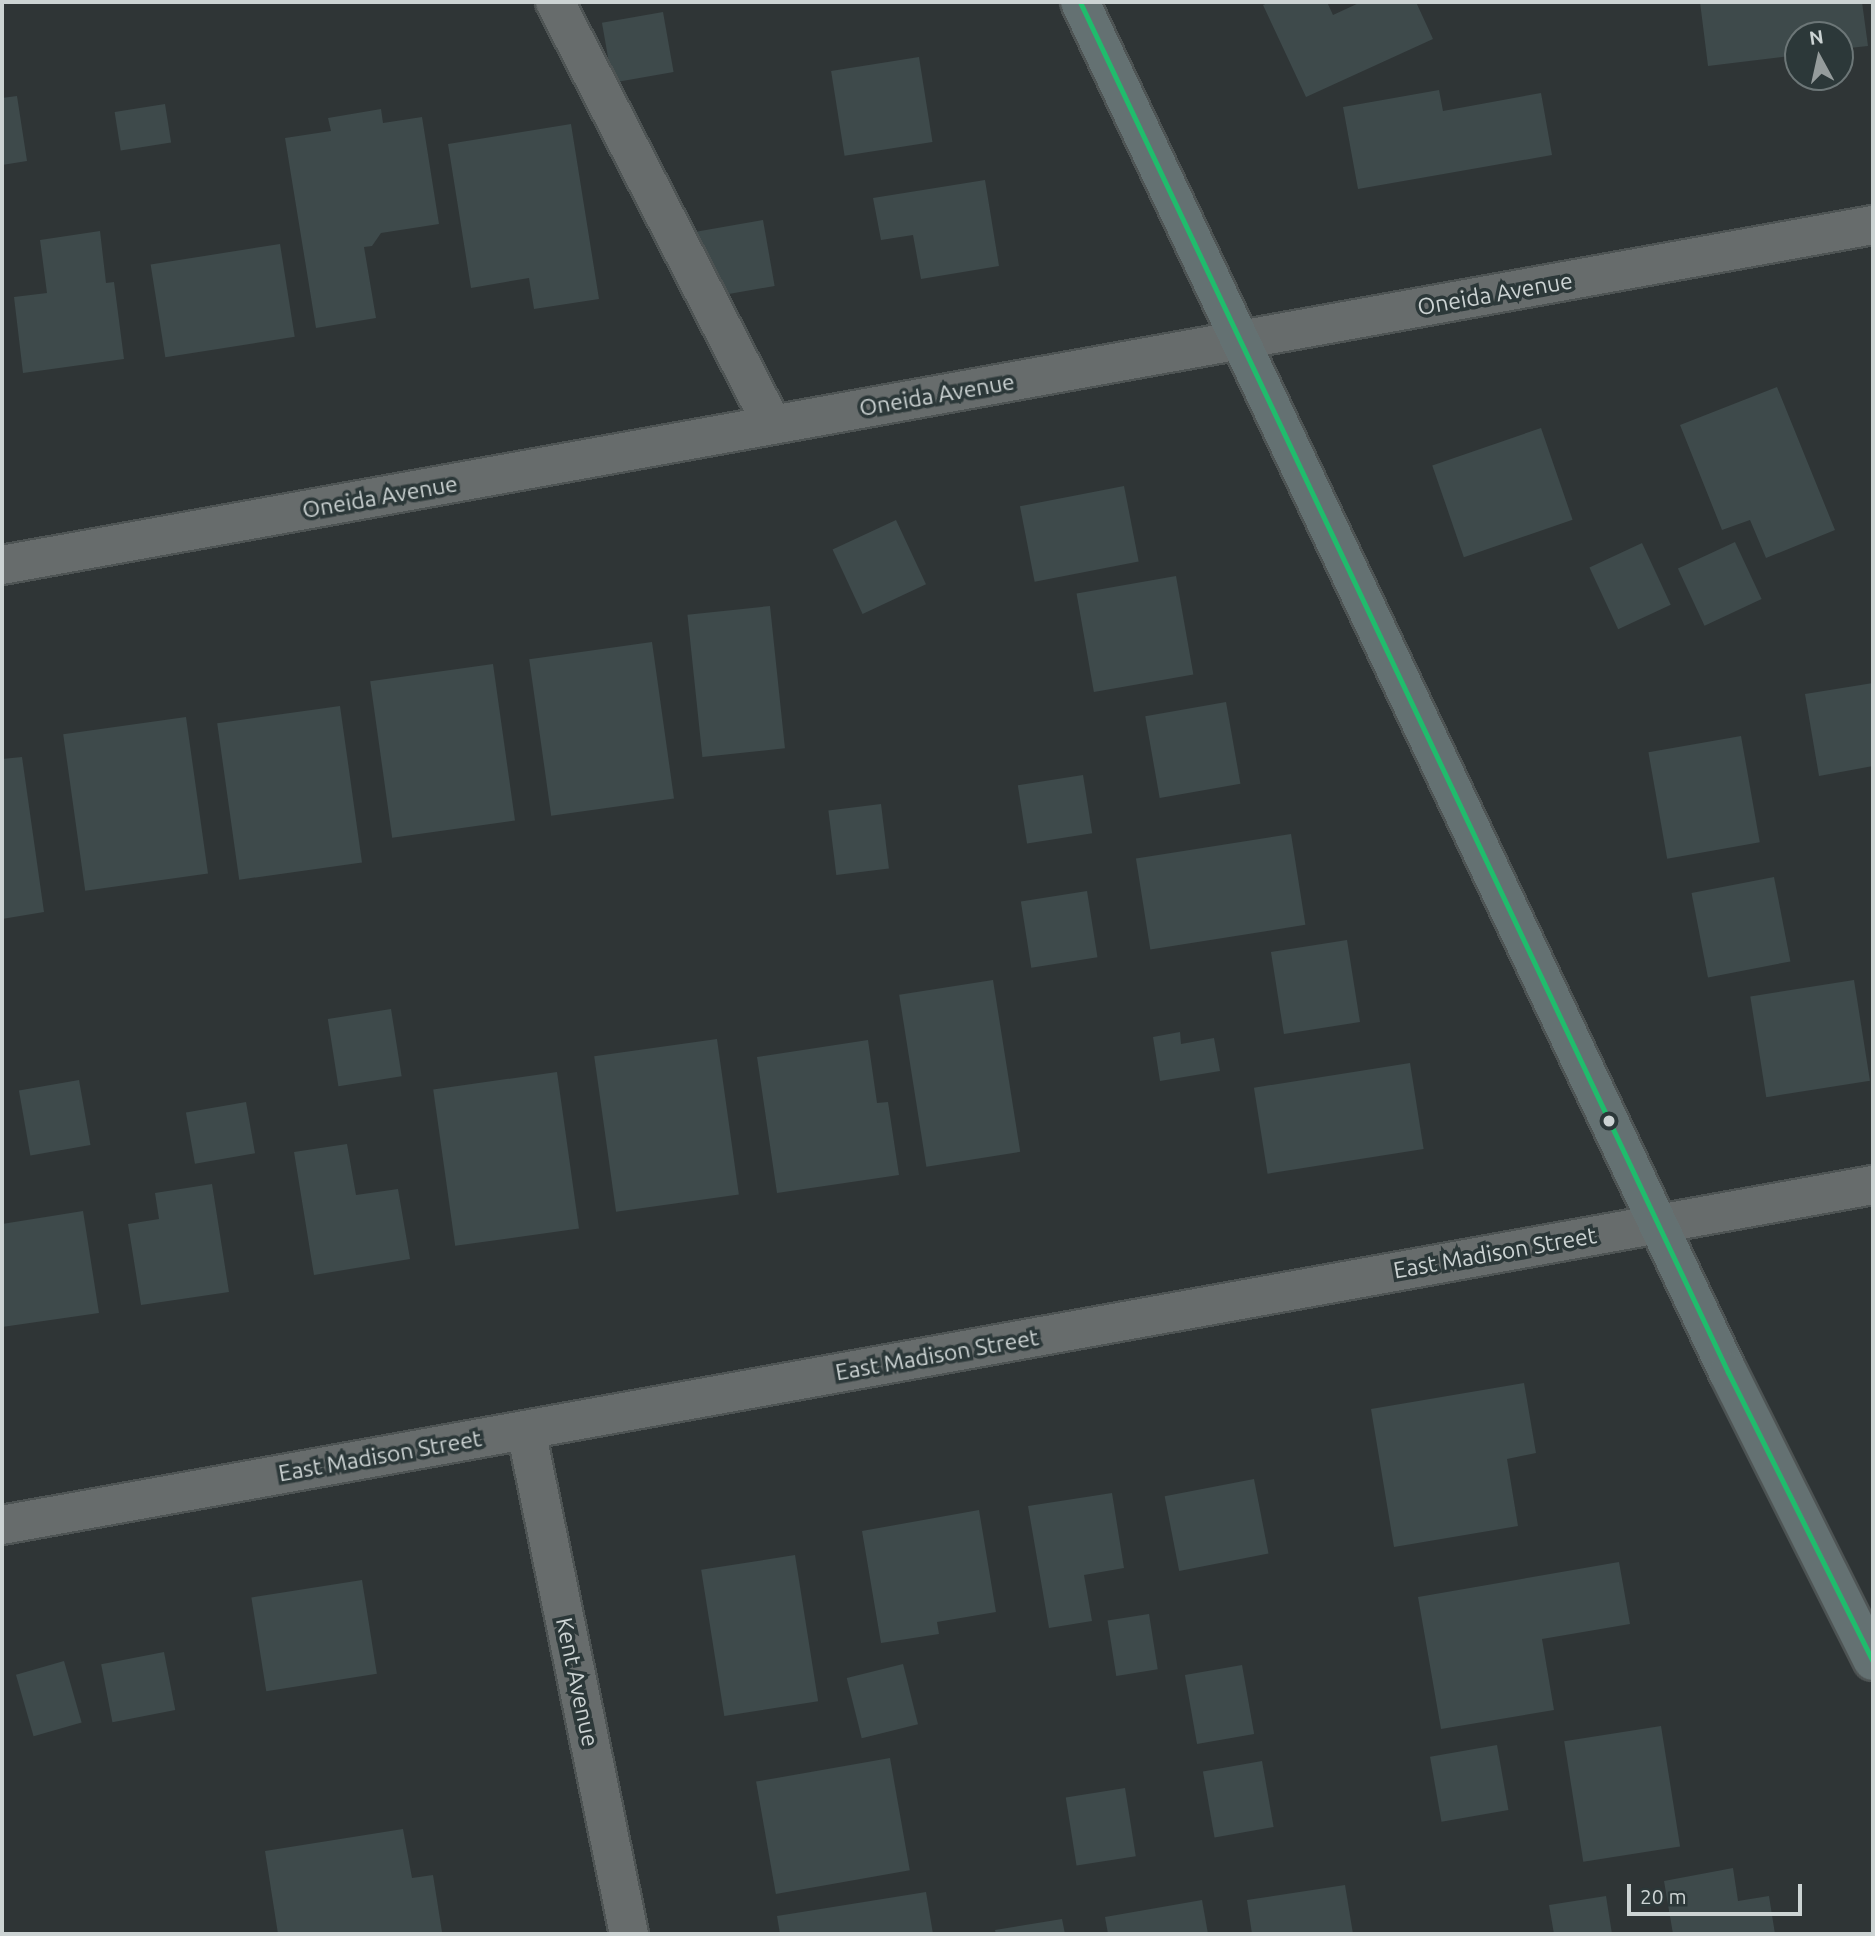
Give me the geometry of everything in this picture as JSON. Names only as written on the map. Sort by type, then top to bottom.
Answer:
[{"type":"main road","points":[[1080,2],[1728,1372],[1873,1661]]},
{"type":"street","points":[[555,2],[772,425]]},
{"type":"street","name":"Oneida Avenue","points":[[2,565],[1873,225]]},
{"type":"street","name":"East Madison Street","points":[[2,1525],[1873,1185]]},
{"type":"street","name":"Kent Avenue","points":[[526,1430],[629,1934]]},
{"type":"building","points":[[1270,2],[1327,2],[1333,15],[1361,2],[1416,2],[1433,39],[1306,97],[1263,5]]},
{"type":"building","points":[[1700,2],[1862,2],[1868,46],[1854,48],[1854,21],[1784,21],[1784,57],[1708,66]]},
{"type":"building","points":[[663,12],[674,72],[613,83],[602,23]]},
{"type":"building","points":[[919,57],[932,142],[845,156],[831,71]]},
{"type":"building","points":[[1439,90],[1443,111],[1541,93],[1552,155],[1358,189],[1343,107]]},
{"type":"building","points":[[17,96],[27,161],[2,165],[2,98]]},
{"type":"building","points":[[165,104],[171,143],[121,150],[115,112]]},
{"type":"building","points":[[381,109],[383,123],[422,117],[439,224],[381,233],[372,246],[364,247],[376,318],[316,328],[285,138],[331,131],[328,118]]},
{"type":"building","points":[[571,124],[599,299],[534,309],[529,278],[471,288],[448,144]]},
{"type":"building","points":[[985,180],[999,266],[921,279],[913,235],[881,240],[873,198]]},
{"type":"building","points":[[763,220],[775,286],[708,298],[696,232]]},
{"type":"building","points":[[100,231],[106,283],[114,282],[124,359],[23,373],[14,297],[47,293],[40,240]]},
{"type":"building","points":[[280,244],[295,337],[165,357],[151,264]]},
{"type":"building","points":[[1777,387],[1835,530],[1766,558],[1750,520],[1722,530],[1680,425]]},
{"type":"building","points":[[1541,428],[1573,520],[1464,557],[1432,465]]},
{"type":"building","points":[[1124,486],[1139,562],[1035,582],[1020,506]]},
{"type":"building","points":[[896,520],[926,584],[863,614],[833,550]]},
{"type":"building","points":[[1735,542],[1762,599],[1705,626],[1678,569]]},
{"type":"building","points":[[1642,543],[1671,605],[1618,629],[1589,568]]},
{"type":"building","points":[[1176,576],[1193,674],[1094,692],[1077,594]]},
{"type":"building","points":[[770,606],[785,748],[702,757],[687,615]]},
{"type":"building","points":[[652,642],[674,798],[551,816],[529,659]]},
{"type":"building","points":[[493,664],[515,820],[392,838],[370,681]]},
{"type":"building","points":[[1873,683],[1873,766],[1819,776],[1805,694]]},
{"type":"building","points":[[1226,702],[1240,784],[1160,798],[1145,716]]},
{"type":"building","points":[[340,706],[362,862],[239,880],[217,723]]},
{"type":"building","points":[[186,717],[208,873],[85,891],[63,734]]},
{"type":"building","points":[[1741,736],[1760,842],[1667,859],[1648,752]]},
{"type":"building","points":[[22,757],[44,912],[2,919],[2,759]]},
{"type":"building","points":[[1083,775],[1092,833],[1027,844],[1018,785]]},
{"type":"building","points":[[881,804],[889,869],[836,875],[828,810]]},
{"type":"building","points":[[1291,834],[1305,925],[1150,949],[1136,859]]},
{"type":"building","points":[[1774,877],[1790,961],[1708,977],[1692,893]]},
{"type":"building","points":[[1087,891],[1097,957],[1031,968],[1021,901]]},
{"type":"building","points":[[1347,940],[1360,1022],[1284,1034],[1271,952]]},
{"type":"building","points":[[993,980],[1020,1152],[926,1167],[899,995]]},
{"type":"building","points":[[1854,980],[1870,1081],[1766,1097],[1750,996]]},
{"type":"building","points":[[391,1009],[402,1076],[338,1086],[328,1019]]},
{"type":"building","points":[[1180,1032],[1181,1044],[1214,1038],[1220,1071],[1160,1081],[1153,1037]]},
{"type":"building","points":[[717,1039],[739,1194],[616,1212],[594,1056]]},
{"type":"building","points":[[868,1040],[877,1103],[888,1102],[899,1175],[777,1193],[757,1057]]},
{"type":"building","points":[[1410,1063],[1424,1149],[1268,1174],[1254,1088]]},
{"type":"building","points":[[557,1072],[579,1228],[455,1246],[433,1089]]},
{"type":"building","points":[[79,1080],[90,1145],[30,1156],[19,1091]]},
{"type":"building","points":[[246,1102],[255,1153],[195,1164],[186,1113]]},
{"type":"building","points":[[347,1144],[356,1195],[398,1189],[410,1259],[314,1275],[294,1152]]},
{"type":"building","points":[[212,1184],[229,1292],[141,1305],[128,1224],[159,1219],[155,1193]]},
{"type":"building","points":[[83,1211],[99,1313],[2,1327],[2,1224]]},
{"type":"building","points":[[1524,1383],[1536,1453],[1507,1459],[1518,1526],[1394,1547],[1371,1409]]},
{"type":"building","points":[[1254,1479],[1269,1554],[1179,1571],[1165,1496]]},
{"type":"building","points":[[1112,1493],[1124,1568],[1084,1575],[1092,1621],[1049,1628],[1028,1506]]},
{"type":"building","points":[[979,1510],[996,1612],[937,1622],[939,1634],[881,1643],[862,1531]]},
{"type":"building","points":[[795,1555],[818,1701],[724,1716],[701,1570]]},
{"type":"building","points":[[1619,1562],[1630,1624],[1542,1639],[1554,1710],[1441,1729],[1418,1597]]},
{"type":"building","points":[[362,1580],[377,1674],[266,1691],[251,1598]]},
{"type":"building","points":[[1149,1614],[1158,1669],[1116,1676],[1108,1621]]},
{"type":"building","points":[[164,1652],[175,1710],[112,1722],[101,1664]]},
{"type":"building","points":[[64,1661],[82,1723],[34,1736],[16,1675]]},
{"type":"building","points":[[903,1664],[918,1724],[862,1738],[847,1678]]},
{"type":"building","points":[[1242,1665],[1254,1734],[1197,1744],[1185,1675]]},
{"type":"building","points":[[1661,1726],[1680,1846],[1583,1862],[1564,1741]]},
{"type":"building","points":[[1497,1745],[1508,1810],[1441,1822],[1430,1757]]},
{"type":"building","points":[[890,1758],[910,1870],[776,1894],[756,1782]]},
{"type":"building","points":[[1262,1761],[1274,1827],[1215,1837],[1203,1771]]},
{"type":"building","points":[[1125,1788],[1136,1856],[1077,1866],[1066,1797]]},
{"type":"building","points":[[403,1829],[412,1878],[433,1875],[442,1932],[278,1934],[265,1851]]},
{"type":"building","points":[[1733,1868],[1738,1901],[1769,1896],[1775,1934],[1673,1934],[1664,1881]]},
{"type":"building","points":[[1345,1885],[1353,1934],[1252,1934],[1247,1900]]},
{"type":"building","points":[[926,1892],[933,1934],[780,1934],[777,1916]]},
{"type":"building","points":[[1606,1896],[1612,1934],[1554,1934],[1549,1905]]},
{"type":"building","points":[[1202,1900],[1208,1934],[1108,1934],[1105,1917]]},
{"type":"building","points":[[1062,1919],[1065,1934],[996,1934],[995,1930]]},
{"type":"transit line","points":[[1080,2],[1728,1372],[1873,1661]]}]
